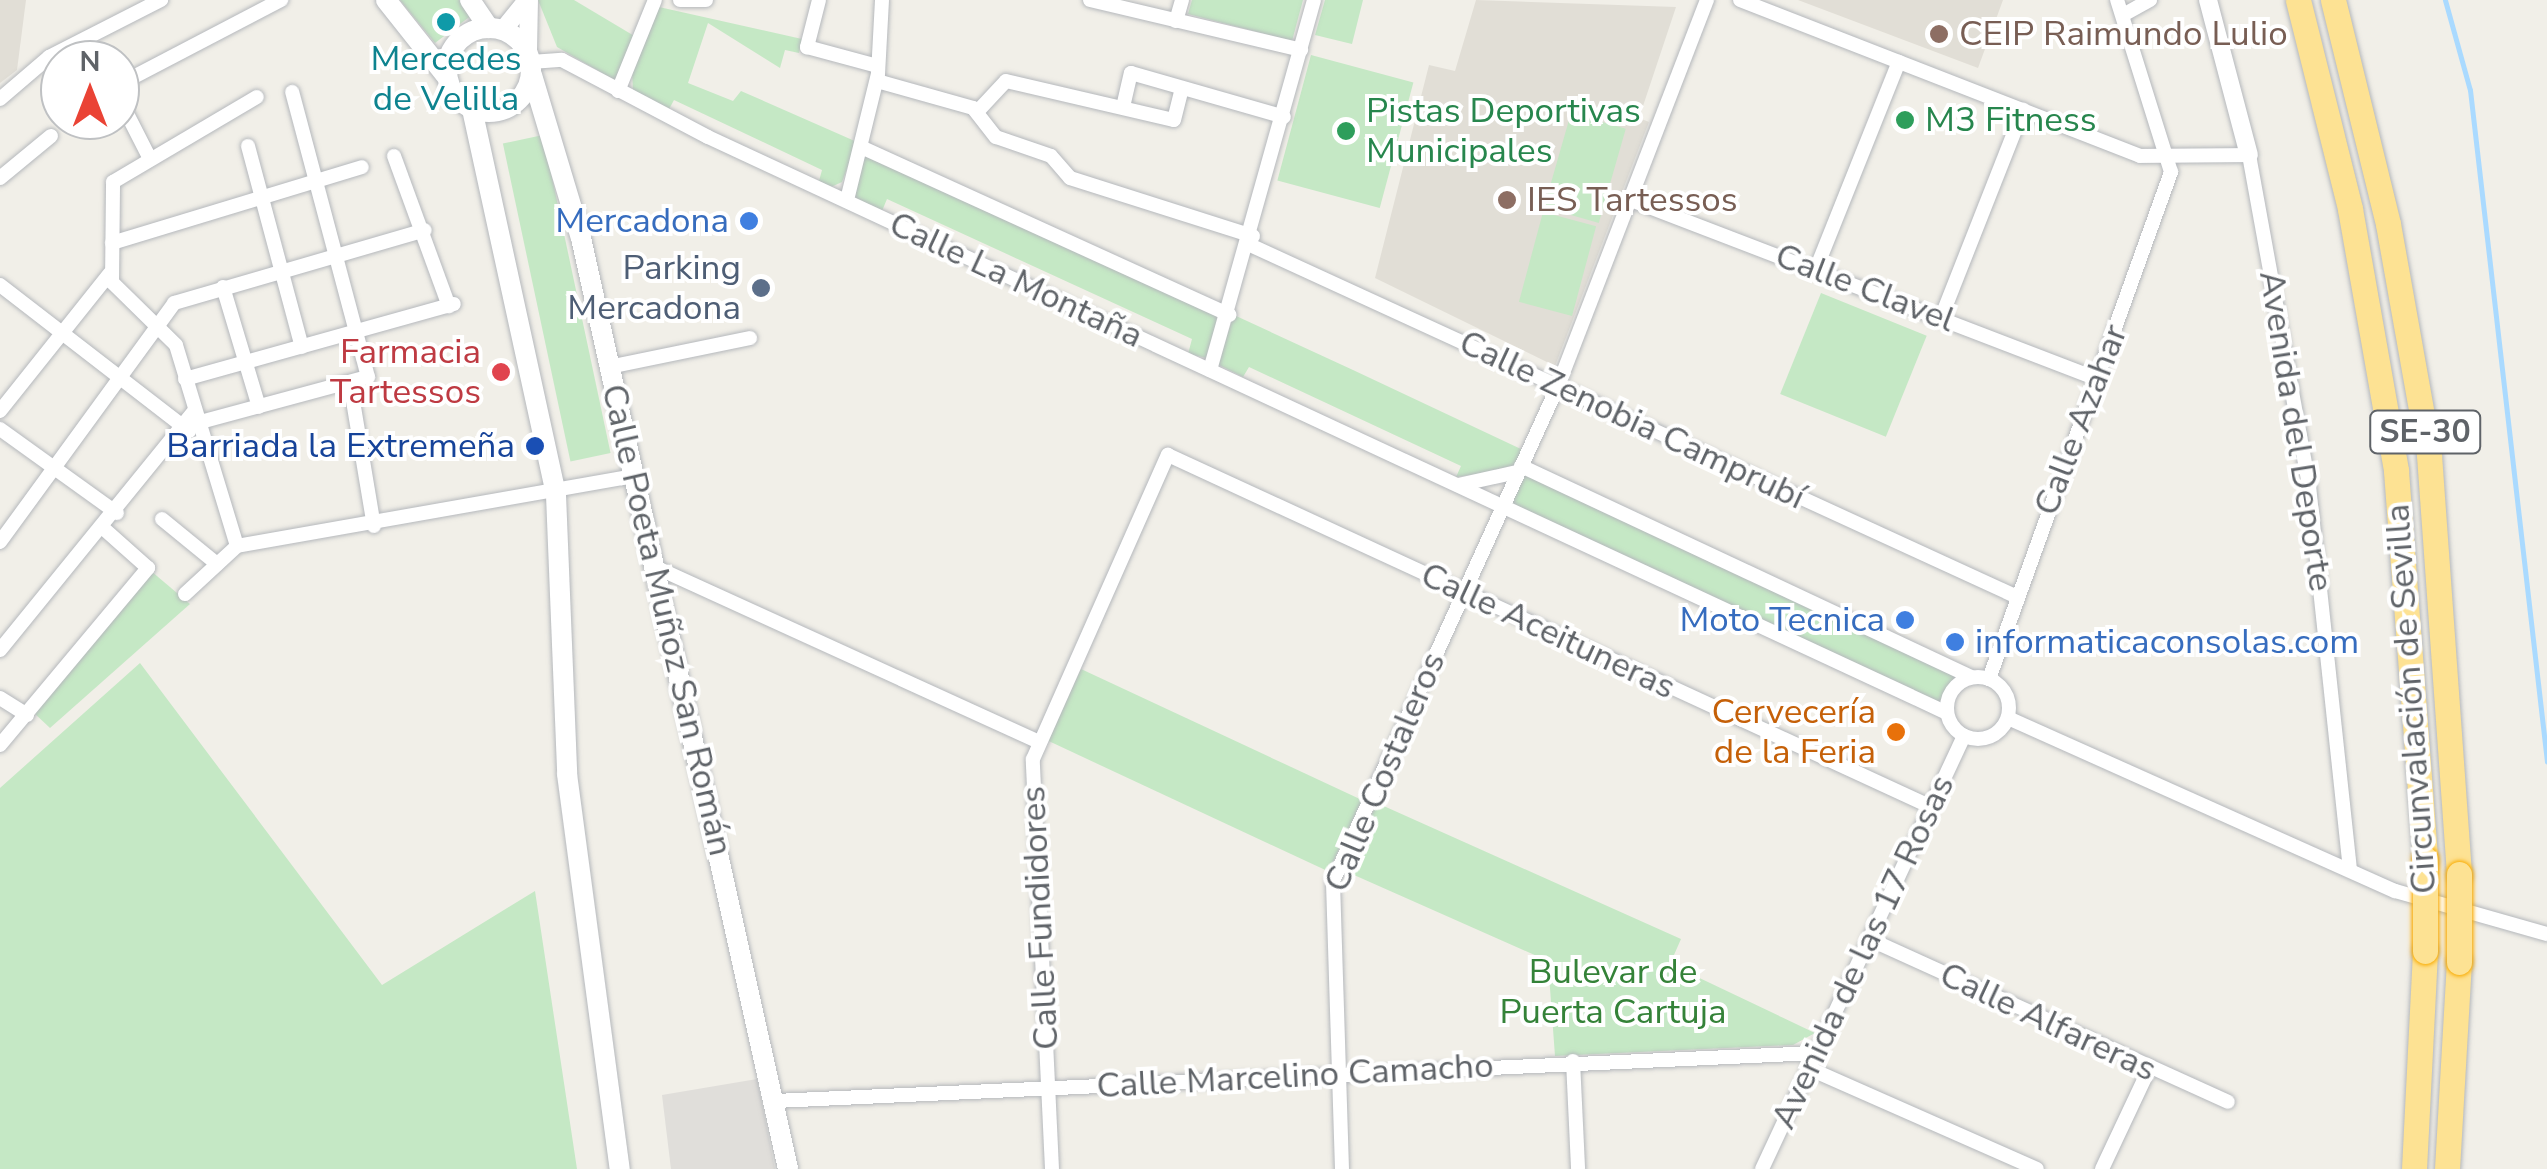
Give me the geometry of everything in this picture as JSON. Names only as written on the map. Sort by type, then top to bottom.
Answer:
[{"type":"highway","name":"Circunvalación de Sevilla","points":[[2298,0],[2350,208],[2396,472],[2425,859],[2425,951],[2414,1169]]},
{"type":"highway","name":"Circunvalación de Sevilla","points":[[2332,0],[2388,224],[2429,455],[2459,874],[2446,1169]]},
{"type":"main road","points":[[386,0],[472,109],[556,495],[567,774],[620,1169]]},
{"type":"main road","points":[[470,0],[530,63],[511,107],[472,109]]},
{"type":"main road","points":[[447,77],[453,49],[496,29]]},
{"type":"main road","name":"Calle Poeta Muñoz San Román","points":[[530,63],[609,367],[776,1101],[788,1169]]},
{"type":"street","points":[[0,100],[48,58],[161,0]]},
{"type":"street","points":[[140,74],[281,0]]},
{"type":"street","points":[[496,29],[528,0]]},
{"type":"street","points":[[528,0],[530,63]]},
{"type":"street","points":[[618,91],[656,0]]},
{"type":"street","points":[[680,0],[706,0]]},
{"type":"street","points":[[819,0],[807,47],[977,112],[1006,81],[1174,120],[1182,88]]},
{"type":"street","points":[[846,200],[878,73],[882,0]]},
{"type":"street","points":[[1090,0],[1301,50]]},
{"type":"street","points":[[1176,21],[1182,0]]},
{"type":"street","points":[[1210,370],[1251,241],[1314,0]]},
{"type":"street","name":"Calle Costaleros","points":[[1342,1169],[1331,886],[1558,386],[1707,0]]},
{"type":"street","points":[[1740,0],[2023,110],[2172,160],[2250,155]]},
{"type":"street","points":[[2150,0],[2120,8],[2172,160]]},
{"type":"street","name":"Avenida del Deporte","points":[[2208,0],[2250,155],[2309,486],[2350,868]]},
{"type":"street","name":"Calle La Montaña","points":[[530,63],[562,60],[618,91],[846,200],[1947,713]]},
{"type":"street","points":[[1816,269],[1899,62]]},
{"type":"street","points":[[1123,107],[1132,73],[1284,117]]},
{"type":"street","points":[[0,650],[191,420],[368,377],[292,92]]},
{"type":"street","points":[[0,411],[110,273],[112,182],[148,155],[257,97]]},
{"type":"street","points":[[1941,318],[2023,110]]},
{"type":"street","name":"Calle Zenobia Camprubí","points":[[977,112],[996,138],[1051,156],[1070,178],[1251,241],[2013,596]]},
{"type":"street","points":[[140,139],[148,155]]},
{"type":"street","points":[[0,178],[46,140]]},
{"type":"street","points":[[248,146],[302,347]]},
{"type":"street","name":"Calle La Montaña","points":[[860,147],[1229,315]]},
{"type":"street","points":[[186,379],[452,305],[394,156]]},
{"type":"street","name":"Calle Azahar","points":[[1989,679],[2013,596],[2098,378],[2172,160]]},
{"type":"street","points":[[112,243],[362,167]]},
{"type":"street","name":"Calle Clavel","points":[[1632,200],[2098,378]]},
{"type":"street","points":[[0,542],[158,320],[178,300],[425,230]]},
{"type":"street","points":[[110,273],[158,320],[186,379],[191,420],[202,440],[237,546]]},
{"type":"street","points":[[0,286],[118,377],[191,420]]},
{"type":"street","points":[[223,287],[259,406]]},
{"type":"street","points":[[609,367],[750,338]]},
{"type":"street","points":[[350,383],[374,526]]},
{"type":"street","points":[[0,429],[116,512]]},
{"type":"street","name":"Calle Aceituneras","points":[[1168,455],[1929,806]]},
{"type":"street","name":"Calle Fundidores","points":[[1052,1169],[1032,774],[1039,742],[1168,455]]},
{"type":"street","points":[[1453,485],[1519,469],[1972,676],[1989,679],[2004,690],[2008,718]]},
{"type":"street","points":[[186,594],[237,546],[556,495],[632,476]]},
{"type":"street","points":[[162,519],[216,564]]},
{"type":"street","points":[[0,744],[148,568],[104,529]]},
{"type":"street","points":[[652,566],[1039,742]]},
{"type":"street","points":[[1972,676],[1952,690],[1947,713],[1964,736],[1985,740],[2008,718]]},
{"type":"street","points":[[0,698],[27,714]]},
{"type":"street","points":[[2008,718],[2312,855],[2487,924],[2547,934]]},
{"type":"street","name":"Avenida de las 17 Rosas","points":[[1762,1169],[1964,736]]},
{"type":"street","name":"Calle Alfareras","points":[[1869,939],[2148,1069],[2228,1102]]},
{"type":"street","name":"Calle Marcelino Camacho","points":[[776,1101],[1573,1061],[1816,1053]]},
{"type":"street","points":[[1573,1061],[1578,1169]]},
{"type":"street","points":[[1808,1068],[2037,1169]]},
{"type":"street","points":[[2102,1169],[2148,1069]]},
{"type":"shaded area","points":[[0,0],[26,0],[17,70],[0,83]]},
{"type":"shaded area","name":"IES Tartessos","points":[[1476,0],[1676,7],[1639,118],[1649,122],[1555,366],[1375,278],[1429,65],[1455,71]]},
{"type":"shaded area","name":"CEIP Raimundo Lulio","points":[[1798,0],[2003,0],[1978,68]]},
{"type":"shaded area","points":[[757,1079],[775,1169],[671,1169],[662,1095]]},
{"type":"green space","points":[[400,0],[459,0],[472,15],[435,43]]},
{"type":"green space","points":[[538,0],[574,0],[636,37],[616,81],[557,47]]},
{"type":"green space","points":[[1192,0],[1303,0],[1292,41],[1188,14]]},
{"type":"green space","points":[[1325,0],[1363,0],[1352,44],[1315,35]]},
{"type":"green space","points":[[659,7],[802,39],[799,53],[785,50],[780,68],[708,23],[688,83],[733,101],[741,91],[857,142],[842,182],[831,187],[819,181],[822,170],[674,100],[668,111],[633,92],[632,70]]},
{"type":"green space","name":"Pistas Deportivas Municipales","points":[[1311,55],[1413,82],[1380,208],[1277,181]]},
{"type":"green space","points":[[1571,113],[1626,129],[1599,223],[1544,207]]},
{"type":"green space","points":[[543,135],[611,453],[570,461],[503,144]]},
{"type":"green space","points":[[862,151],[1226,316],[1207,358],[1188,354],[1192,339],[887,199],[882,211],[855,198]]},
{"type":"green space","points":[[1543,212],[1596,226],[1572,316],[1519,302]]},
{"type":"green space","points":[[1821,293],[1927,336],[1886,437],[1780,394]]},
{"type":"green space","points":[[1234,315],[1523,450],[1513,469],[1456,477],[1461,466],[1249,367],[1243,377],[1217,364]]},
{"type":"green space","points":[[1524,472],[1958,674],[1941,711],[1507,508]]},
{"type":"green space","points":[[151,571],[190,604],[50,728],[33,712]]},
{"type":"green space","points":[[140,663],[382,985],[535,891],[577,1169],[0,1169],[0,788]]},
{"type":"green space","points":[[1081,669],[1362,800],[1329,872],[1048,741]]},
{"type":"green space","name":"Bulevar de Puerta Cartuja","points":[[1377,803],[1681,939],[1670,964],[1815,1033],[1793,1045],[1555,1056],[1548,961],[1345,871]]},
{"type":"waterway","points":[[2445,0],[2470,90],[2547,762]]},
{"type":"place","name":"Mercedes de Velilla","points":[[446,22]]},
{"type":"place","name":"CEIP Raimundo Lulio","points":[[1939,34]]},
{"type":"place","name":"M3 Fitness","points":[[1905,120]]},
{"type":"place","name":"Pistas Deportivas Municipales","points":[[1346,131]]},
{"type":"place","name":"IES Tartessos","points":[[1507,200]]},
{"type":"place","name":"Mercadona","points":[[749,221]]},
{"type":"place","name":"Parking Mercadona","points":[[761,288]]},
{"type":"place","name":"Farmacia Tartessos","points":[[501,372]]},
{"type":"place","name":"Barriada la Extremeña","points":[[535,446]]},
{"type":"place","name":"Moto Tecnica","points":[[1905,620]]},
{"type":"place","name":"informaticaconsolas.com","points":[[1955,642]]},
{"type":"place","name":"Cervecería de la Feria","points":[[1896,732]]}]
